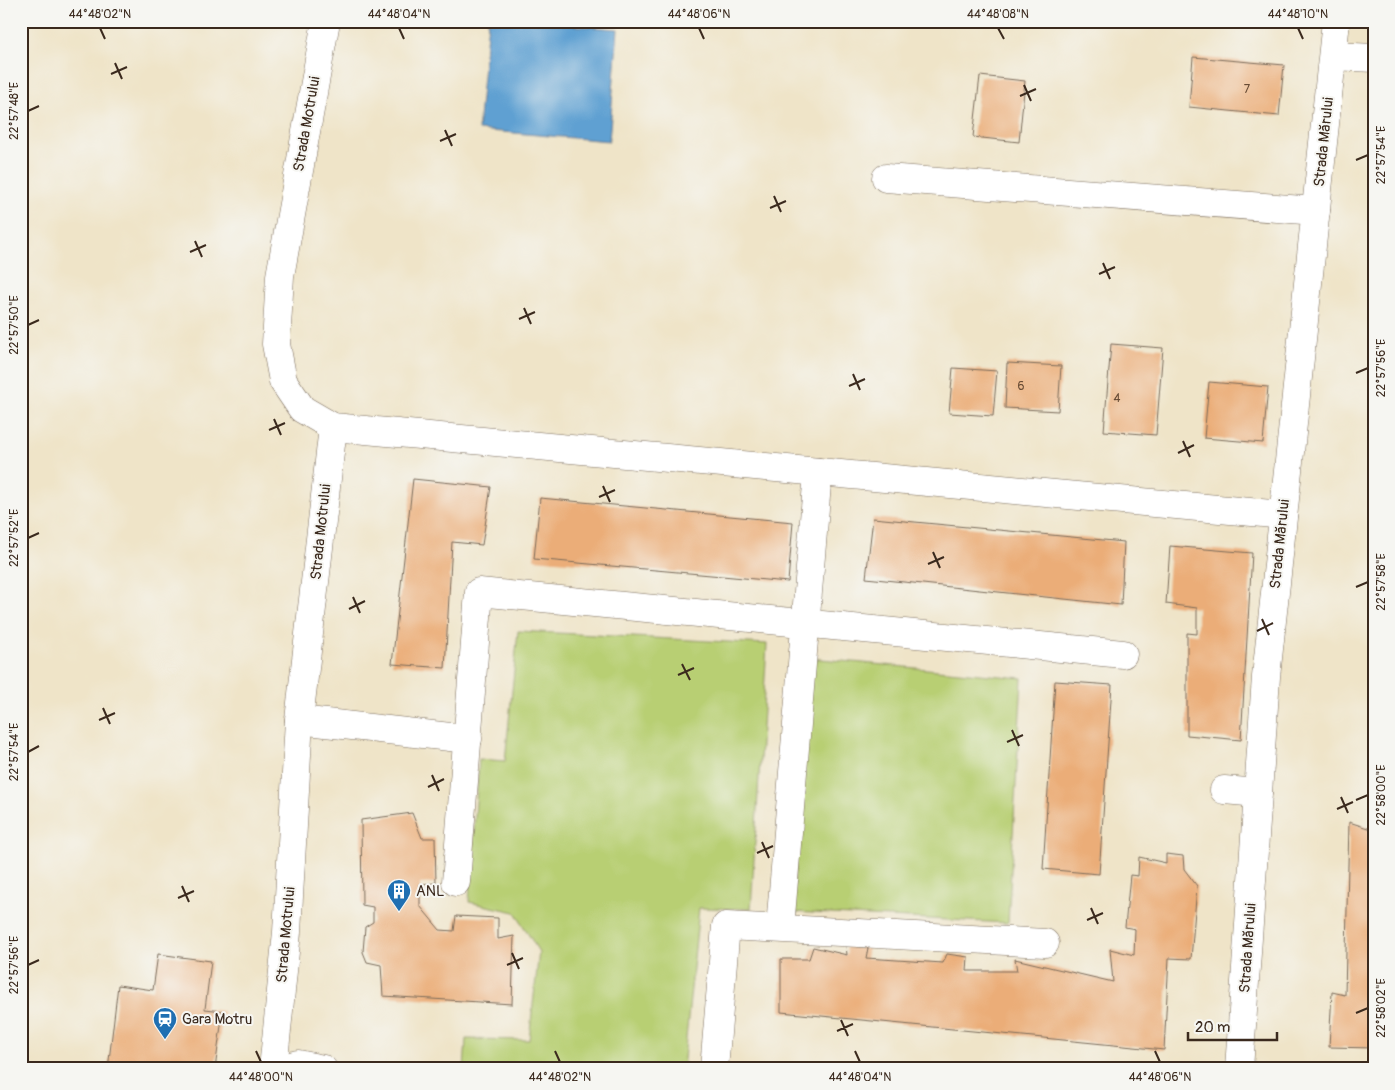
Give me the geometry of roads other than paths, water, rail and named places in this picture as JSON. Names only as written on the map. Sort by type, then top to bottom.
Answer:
[{"type":"street","name":"Strada Motrului","points":[[273,1069],[287,932],[299,720],[333,427],[302,409],[282,381],[276,344],[280,276],[326,21]]},
{"type":"street","name":"Strada Mărului","points":[[1239,1069],[1266,677],[1336,21]]},
{"type":"street","points":[[1333,56],[1374,58]]},
{"type":"street","points":[[886,178],[1316,211]]},
{"type":"street","points":[[333,427],[1284,515]]},
{"type":"street","points":[[780,928],[818,472]]},
{"type":"street","points":[[456,882],[479,592],[1123,654]]},
{"type":"street","points":[[299,720],[468,739]]},
{"type":"street","points":[[1224,790],[1258,793]]},
{"type":"street","points":[[714,1069],[726,926],[1045,944]]},
{"type":"street","points":[[281,1069],[298,1064],[323,1069]]},
{"type":"water","points":[[488,21],[519,21],[618,29],[609,141],[478,130]]},
{"type":"place","name":"ANL","points":[[399,912]]},
{"type":"place","name":"Gara Motru","points":[[165,1040]]}]
